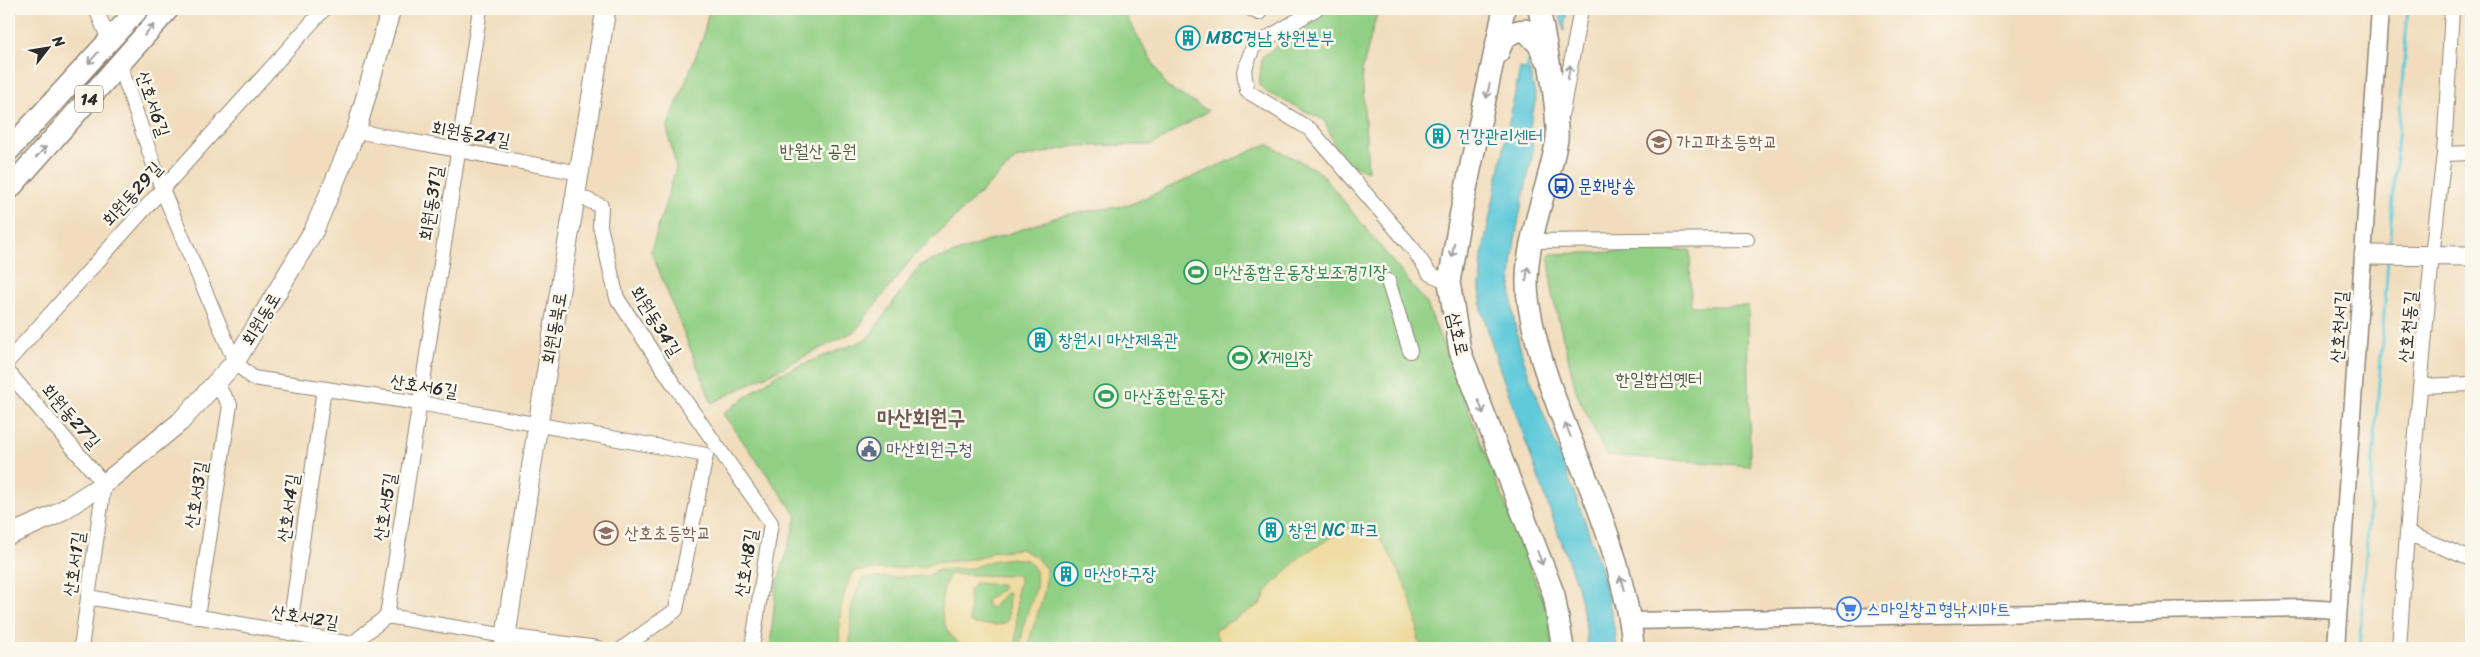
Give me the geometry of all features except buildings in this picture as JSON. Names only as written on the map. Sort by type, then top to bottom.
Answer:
[{"type":"main road","name":"14","points":[[9,150],[138,9]]},
{"type":"main road","name":"14","points":[[9,188],[168,9]]},
{"type":"main road","name":"회원동로","points":[[9,535],[55,516],[104,484],[180,422],[234,362],[314,230],[356,131],[391,9]]},
{"type":"main road","name":"회원동북로","points":[[505,642],[538,424],[606,9]]},
{"type":"main road","name":"삼호로","points":[[1504,9],[1460,217],[1449,282],[1460,351],[1554,595],[1563,648]]},
{"type":"main road","points":[[1539,9],[1553,83],[1557,137],[1532,241],[1526,282],[1534,331],[1555,396],[1599,510],[1617,564],[1631,621],[1633,648]]},
{"type":"main road","points":[[1494,61],[1502,41],[1517,30],[1525,30],[1539,45],[1553,83]]},
{"type":"main road","points":[[2373,255],[2471,256]]},
{"type":"street","points":[[96,9],[109,40]]},
{"type":"street","name":"회원동29길","points":[[9,360],[324,9]]},
{"type":"street","name":"회원동31길","points":[[420,404],[480,9]]},
{"type":"street","points":[[1316,9],[1253,47],[1244,71],[1246,91],[1312,130],[1413,249],[1430,274],[1449,282]]},
{"type":"street","points":[[1557,137],[1581,9]]},
{"type":"street","name":"산호천서길","points":[[2336,648],[2337,610],[2373,255],[2380,9]]},
{"type":"street","name":"산호천동길","points":[[2399,648],[2407,533],[2422,386],[2432,256],[2444,154],[2452,9]]},
{"type":"street","name":"산호서6길","points":[[120,65],[162,189],[234,362],[253,378],[538,424],[706,456]]},
{"type":"street","name":"회원동24길","points":[[356,131],[580,173]]},
{"type":"street","points":[[2444,154],[2471,153]]},
{"type":"street","name":"회원동34길","points":[[576,195],[601,206],[600,226],[617,298],[713,440]]},
{"type":"street","points":[[1532,241],[1747,239]]},
{"type":"street","points":[[1388,281],[1410,351]]},
{"type":"street","name":"회원동27길","points":[[9,373],[104,484]]},
{"type":"street","name":"산호서3길","points":[[197,616],[230,405],[216,383]]},
{"type":"street","points":[[2422,386],[2471,384]]},
{"type":"street","name":"산호서4길","points":[[289,633],[324,389]]},
{"type":"street","name":"산호서5길","points":[[387,616],[420,404]]},
{"type":"street","points":[[623,648],[676,610],[706,456],[713,440]]},
{"type":"street","name":"산호서8길","points":[[713,440],[771,523],[752,648]]},
{"type":"street","name":"산호서1길","points":[[81,648],[104,484]]},
{"type":"street","points":[[2407,533],[2471,559]]},
{"type":"street","name":"산호서2길","points":[[88,598],[197,616],[352,646],[387,616]]},
{"type":"street","points":[[1631,621],[2305,608],[2337,610]]},
{"type":"street","points":[[387,616],[505,642],[598,648]]},
{"type":"green space","name":"반월산 공원","points":[[709,9],[1122,9],[1167,87],[1208,111],[1152,145],[1076,146],[1016,159],[913,257],[855,331],[712,403],[651,251],[676,168],[667,128],[703,38]]},
{"type":"green space","points":[[1328,9],[1378,9],[1362,71],[1368,171],[1342,162],[1324,120],[1268,93],[1259,85],[1262,57]]},
{"type":"green space","name":"마산종합운동장","points":[[1267,144],[1320,172],[1427,304],[1549,616],[1552,648],[770,648],[776,588],[797,516],[723,414],[776,375],[867,339],[920,265],[1062,215],[1129,205]]},
{"type":"green space","name":"한일합섬옛터","points":[[1690,250],[1691,306],[1748,306],[1750,466],[1606,455],[1577,394],[1552,294],[1549,254]]},
{"type":"sand","points":[[1353,525],[1365,527],[1373,531],[1382,542],[1397,568],[1415,615],[1417,639],[1423,648],[1224,648],[1214,631],[1262,603],[1266,592],[1302,555]]},
{"type":"sand","points":[[1020,549],[1035,556],[1046,569],[1045,589],[1028,648],[1020,648],[1025,621],[1036,587],[1036,573],[1033,566],[1027,560],[1011,558],[991,561],[972,568],[938,570],[927,576],[862,578],[851,608],[850,648],[840,648],[839,628],[841,609],[849,580],[854,571],[924,567],[932,563],[976,559],[990,554],[990,552]]},
{"type":"sand","points":[[950,574],[1006,576],[1014,574],[1018,576],[1020,583],[1017,588],[1016,645],[1004,648],[975,649],[959,643],[951,635],[943,616],[943,594]],"holes":[[[975,583],[1002,585],[1002,589],[986,601],[988,607],[992,608],[1005,593],[1009,593],[1008,621],[1000,625],[972,624],[970,622],[969,591]]]},
{"type":"water","points":[[1558,9],[1567,9],[1564,31]]},
{"type":"water","points":[[1520,68],[1529,70],[1536,98],[1527,140],[1532,141],[1533,153],[1517,227],[1512,265],[1511,283],[1514,318],[1521,350],[1537,398],[1599,564],[1613,620],[1617,648],[1588,648],[1585,621],[1577,586],[1497,361],[1482,311],[1480,289],[1482,255]]},
{"type":"waterway","points":[[2389,250],[2408,9]]},
{"type":"waterway","points":[[1525,73],[1533,51]]},
{"type":"waterway","points":[[2359,648],[2388,261]]},
{"type":"place","name":"MBC경남 창원본부","points":[[1188,38]]},
{"type":"place","name":"건강관리센터","points":[[1438,136]]},
{"type":"place","name":"가고파초등학교","points":[[1659,142]]},
{"type":"place","name":"문화방송","points":[[1561,186]]},
{"type":"place","name":"마산종합운동장보조경기장","points":[[1196,272]]},
{"type":"place","name":"창원시 마산제육관","points":[[1040,340]]},
{"type":"place","name":"X게임장","points":[[1240,358]]},
{"type":"place","name":"마산종합운동장","points":[[1106,396]]},
{"type":"place","name":"마산회원구청","points":[[869,449]]},
{"type":"place","name":"창원 NC 파크","points":[[1271,530]]},
{"type":"place","name":"산호초등학교","points":[[606,533]]},
{"type":"place","name":"마산야구장","points":[[1066,574]]},
{"type":"place","name":"스마일창고형낚시마트","points":[[1849,609]]},
{"type":"district","name":"마산회원구","points":[[921,417]]}]
